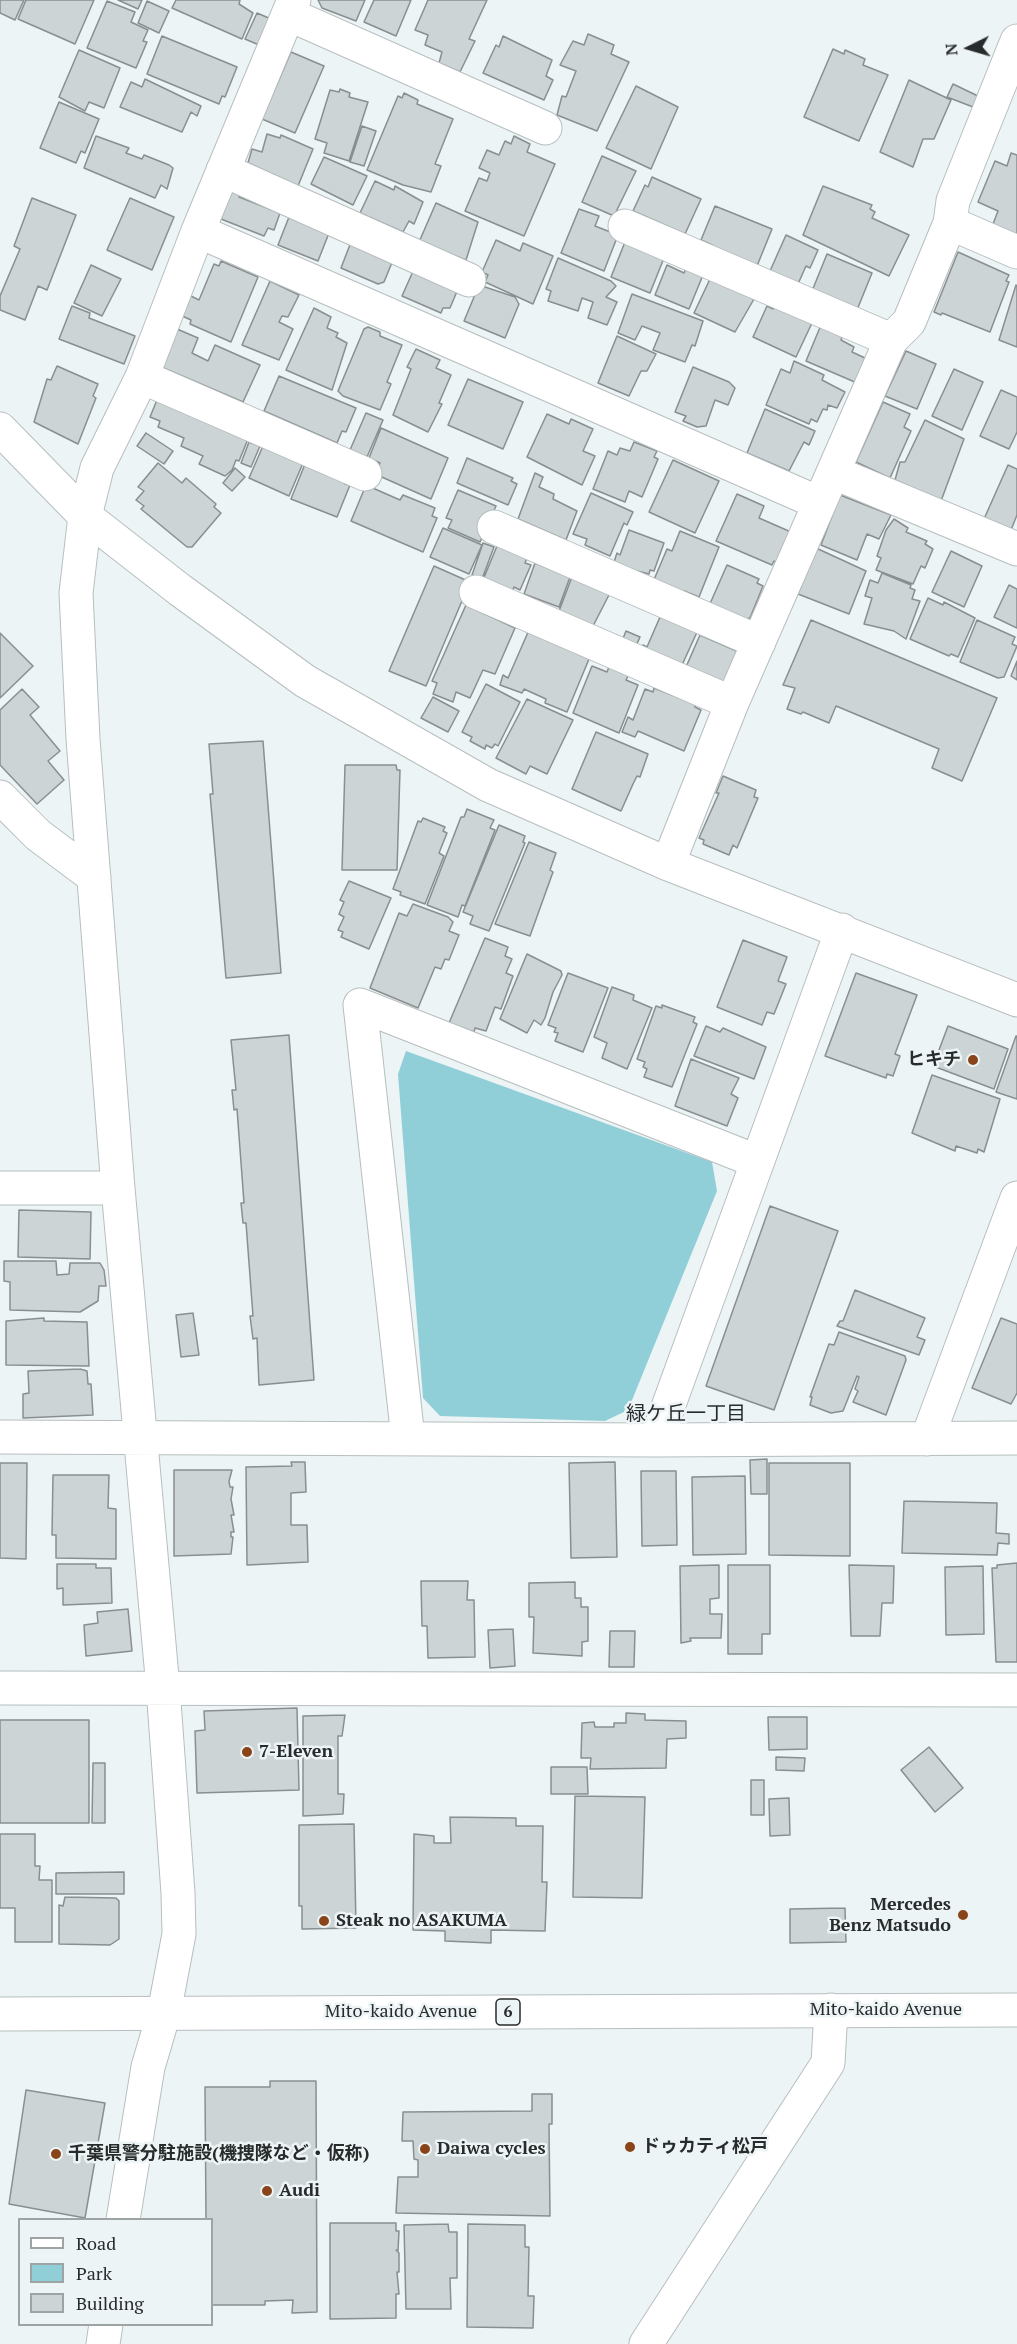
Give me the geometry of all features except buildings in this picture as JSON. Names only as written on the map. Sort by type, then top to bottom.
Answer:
[{"type":"main road","points":[[123,2218],[148,2067],[164,2013],[179,1934],[163,1688],[118,1188],[78,644],[76,593],[85,516],[97,468],[142,377],[198,231],[291,7],[545,128]]},
{"type":"main road","points":[[668,864],[732,703],[819,503],[835,473],[891,340],[909,322],[950,223],[952,201],[1017,41]]},
{"type":"main road","points":[[223,170],[469,280]]},
{"type":"main road","points":[[950,223],[1017,252]]},
{"type":"main road","points":[[625,226],[891,340]]},
{"type":"main road","points":[[198,231],[819,503]]},
{"type":"main road","points":[[142,377],[365,474]]},
{"type":"main road","points":[[0,429],[85,516],[180,590],[305,681],[488,785],[668,864],[1017,1000]]},
{"type":"main road","points":[[835,473],[1017,549]]},
{"type":"main road","points":[[494,527],[759,642]]},
{"type":"main road","points":[[476,592],[732,703]]},
{"type":"main road","points":[[0,796],[38,835],[94,877]]},
{"type":"main road","points":[[656,1440],[842,930]]},
{"type":"main road","points":[[408,1438],[360,1005],[756,1161]]},
{"type":"main road","points":[[0,1188],[118,1188]]},
{"type":"main road","points":[[927,1439],[1017,1198]]},
{"type":"main road","points":[[0,1437],[656,1440],[1017,1437]]},
{"type":"main road","points":[[0,1688],[1017,1690]]},
{"type":"main road","points":[[646,2344],[828,2063],[831,2010]]},
{"type":"main road","name":"Mito-kaido Avenue","points":[[0,2014],[1017,2010]]},
{"type":"main road","points":[[103,2344],[106,2326]]},
{"type":"green space","points":[[406,1051],[712,1162],[717,1191],[628,1410],[605,1421],[440,1416],[423,1398],[398,1074]]},
{"type":"place","name":"ヒキチ","points":[[973,1060]]},
{"type":"place","name":"7-Eleven","points":[[247,1752]]},
{"type":"place","name":"Mercedes Benz Matsudo","points":[[963,1915]]},
{"type":"place","name":"Steak no ASAKUMA","points":[[324,1921]]},
{"type":"place","name":"ドゥカティ松戸","points":[[630,2147]]},
{"type":"place","name":"Daiwa cycles","points":[[425,2149]]},
{"type":"place","name":"千葉県警分駐施設(機捜隊など・仮称)","points":[[56,2154]]},
{"type":"place","name":"Audi","points":[[267,2191]]},
{"type":"district","name":"緑ケ丘一丁目","points":[[686,1414]]}]
